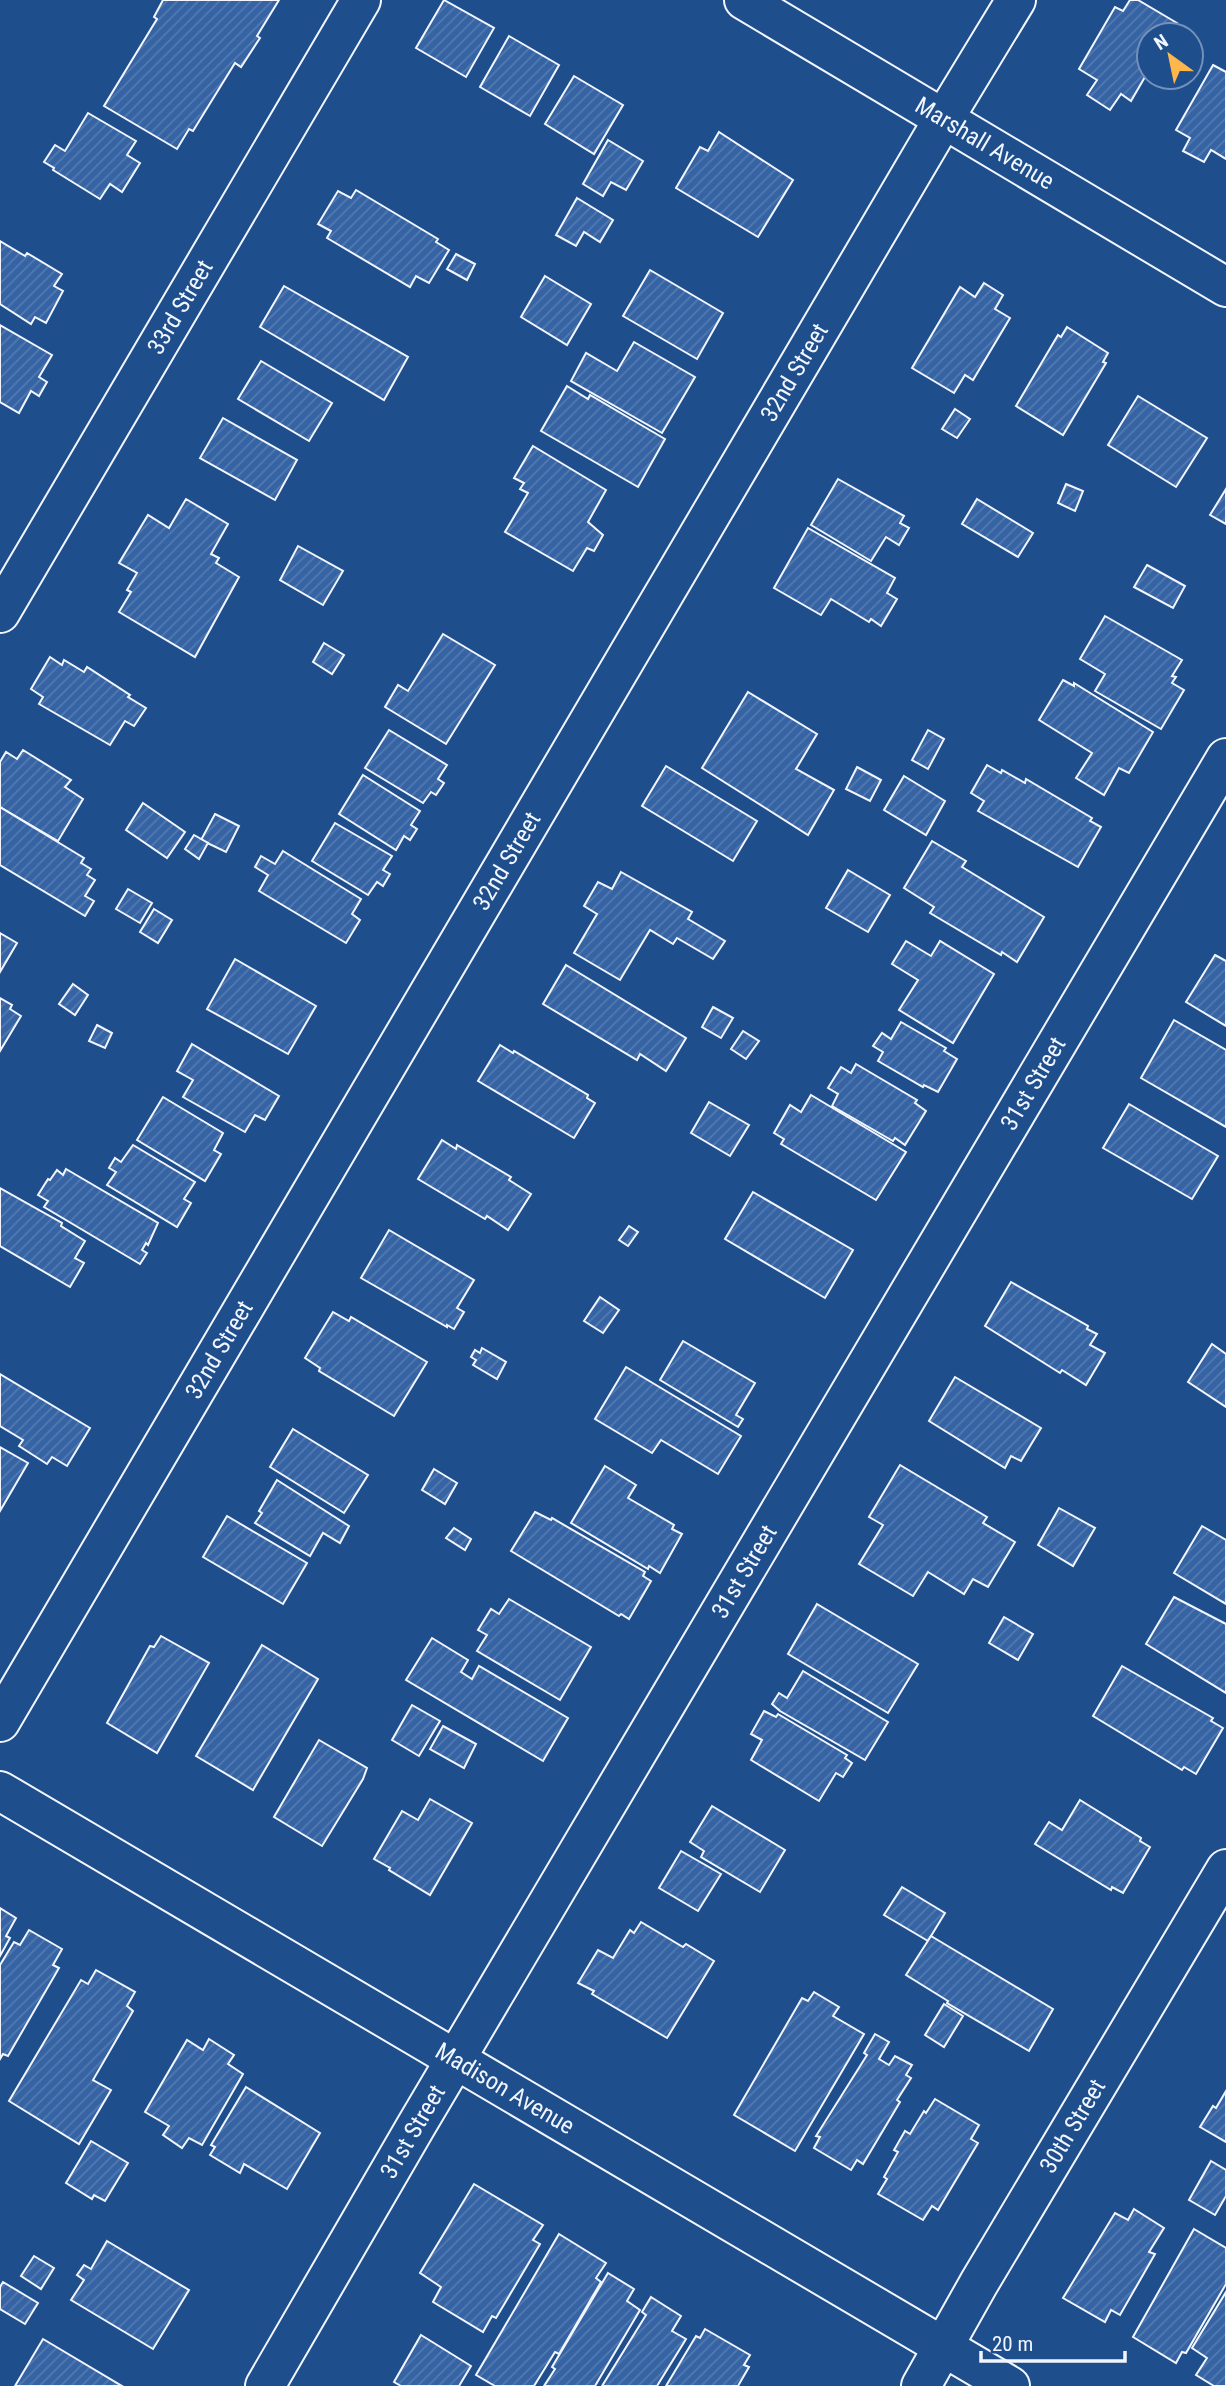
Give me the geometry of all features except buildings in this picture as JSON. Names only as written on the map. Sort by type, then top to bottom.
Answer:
[{"type":"street","name":"33rd Street","points":[[0,612],[361,0]]},
{"type":"street","name":"Marshall Avenue","points":[[744,0],[1226,286]]},
{"type":"street","name":"32nd Street","points":[[0,1722],[1016,0]]},
{"type":"street","name":"31st Street","points":[[265,2386],[1226,758]]},
{"type":"street","name":"Madison Avenue","points":[[0,1791],[1010,2386]]},
{"type":"street","name":"30th Street","points":[[921,2386],[979,2283],[1226,1869]]}]
